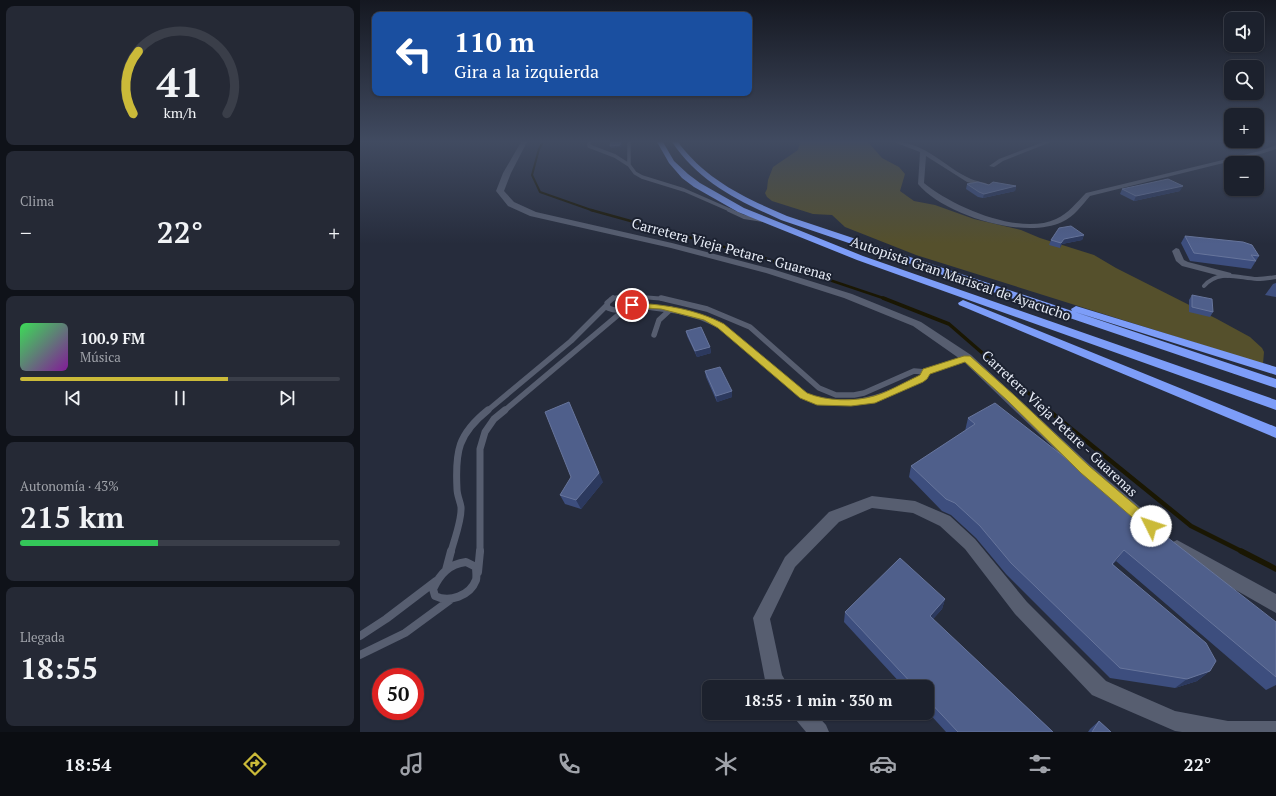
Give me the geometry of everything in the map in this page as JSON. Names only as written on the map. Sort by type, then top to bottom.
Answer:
[{"type":"highway","name":"Autopista Gran Mariscal de Ayacucho","points":[[687,176],[697,185],[724,201],[822,244],[1276,405]]},
{"type":"highway","name":"Autopista Gran Mariscal de Ayacucho","points":[[707,176],[723,188],[784,218],[836,237],[1276,384]]},
{"type":"highway","points":[[836,237],[940,267],[1276,371]]},
{"type":"highway","points":[[822,244],[833,252],[980,310],[1276,433]]},
{"type":"main road","name":"Carretera Vieja Petare - Guarenas","points":[[505,176],[500,191],[511,204],[533,214],[672,246],[769,271],[848,296],[917,324],[967,358],[1085,469],[1150,525]]},
{"type":"main road","points":[[1168,540],[1174,546],[1276,604]]},
{"type":"street","points":[[922,176],[921,184],[929,193],[957,208],[1005,224],[1032,226],[1054,223],[1071,213],[1088,194],[1162,176]]},
{"type":"street","points":[[963,176],[969,180],[988,186]]},
{"type":"street","points":[[1176,251],[1180,261],[1185,264],[1228,275]]},
{"type":"street","points":[[774,680],[761,618],[790,562],[834,517],[872,502],[914,507],[945,521],[970,544],[1021,608],[1099,688],[1175,721],[1228,731],[1276,731]]},
{"type":"street","points":[[809,720],[819,732]]},
{"type":"lane","points":[[642,176],[650,180],[676,187],[744,217],[768,221]]},
{"type":"lane","points":[[1204,286],[1214,278],[1228,275],[1258,279],[1276,277]]},
{"type":"lane","points":[[446,570],[458,529],[461,508],[457,490],[457,454],[460,442],[467,430],[474,421],[571,341],[612,298],[620,296],[650,297],[681,302],[710,310],[750,326],[819,388],[836,395],[854,395],[864,393],[914,371],[926,372],[967,358]]},
{"type":"lane","points":[[629,296],[633,300],[632,305]]},
{"type":"lane","points":[[360,655],[405,633],[451,600],[467,592],[477,578],[478,572],[481,545],[480,449],[485,432],[500,413],[632,305],[671,309],[696,315],[721,326],[803,395],[817,401],[851,402],[875,399],[920,380],[924,377],[926,372]]},
{"type":"lane","points":[[606,306],[610,310],[614,311],[624,310]]},
{"type":"lane","points":[[654,336],[660,320],[671,309]]},
{"type":"lane","points":[[360,636],[386,619],[436,581],[446,570],[460,563],[466,562],[476,567],[478,572]]},
{"type":"lane","points":[[436,581],[433,593],[436,598],[442,601],[451,600]]},
{"type":"shaded area","points":[[769,176],[904,176],[900,191],[914,201],[935,205],[974,219],[1021,230],[1040,238],[1094,255],[1116,268],[1217,319],[1250,337],[1262,348],[1264,352],[1263,364],[916,255],[845,227],[832,215],[813,214],[772,201],[765,193]]},
{"type":"building","points":[[1168,179],[1183,186],[1136,196],[1122,189]]},
{"type":"building","points":[[978,182],[989,185],[993,182],[1016,186],[984,194],[967,184]]},
{"type":"building","points":[[1071,226],[1084,235],[1064,239],[1061,243],[1051,240],[1059,228]]},
{"type":"building","points":[[1185,236],[1243,242],[1252,245],[1259,256],[1251,255],[1256,261],[1194,253]]},
{"type":"building","points":[[1192,295],[1212,299],[1213,312],[1192,307]]},
{"type":"building","points":[[701,327],[710,347],[695,351],[686,331]]},
{"type":"building","points":[[720,367],[732,391],[716,396],[705,371]]},
{"type":"building","points":[[569,402],[599,473],[576,500],[560,495],[571,477],[545,412]]},
{"type":"building","points":[[995,403],[1276,622],[1276,677],[1124,550],[1112,564],[1206,643],[1216,661],[1210,671],[1187,679],[1120,668],[1011,563],[980,526],[955,503],[946,499],[911,466],[975,424],[968,418]]},
{"type":"building","points":[[900,558],[945,599],[930,616],[1053,732],[958,732],[934,706],[934,680],[908,680],[845,612]]},
{"type":"building","points":[[1099,721],[1111,732],[1092,732]]},
{"type":"waterway","points":[[533,176],[540,192],[592,210]]},
{"type":"waterway","points":[[592,210],[764,258],[886,299]]},
{"type":"waterway","points":[[883,298],[949,324],[1049,411]]},
{"type":"waterway","points":[[1048,410],[1191,526],[1241,551]]},
{"type":"waterway","points":[[1241,551],[1276,569]]},
{"type":"route","points":[[632,305],[680,310],[707,318],[721,326],[803,395],[817,401],[829,403],[864,402],[875,399],[920,380],[924,377],[926,372],[967,358],[1085,469],[1151,526]]}]
